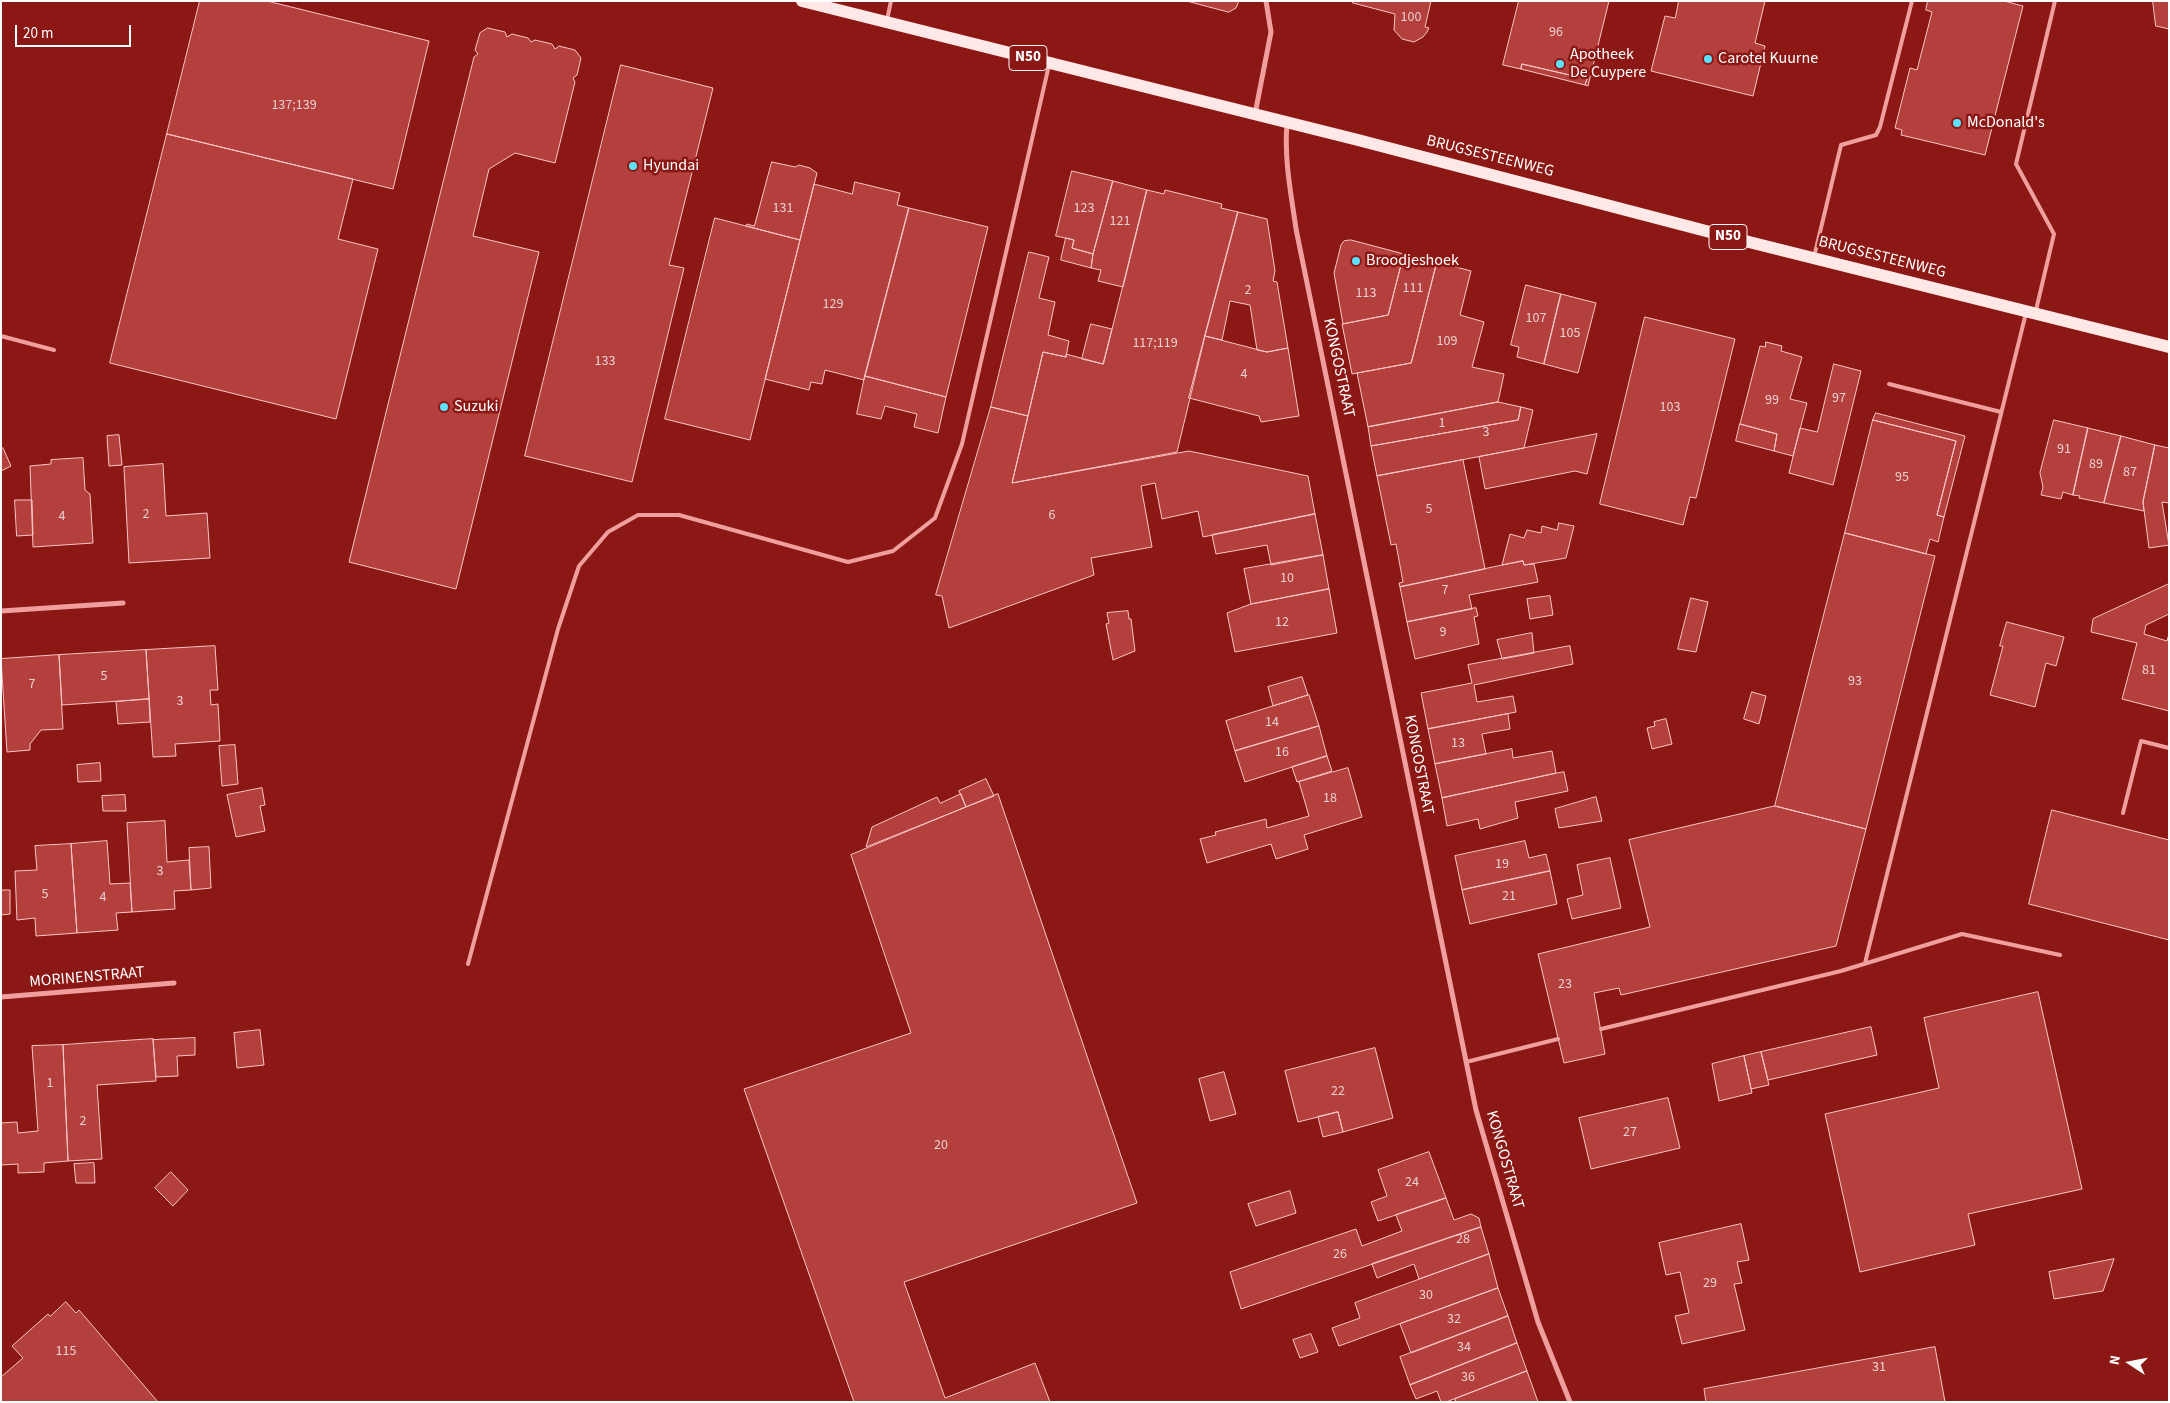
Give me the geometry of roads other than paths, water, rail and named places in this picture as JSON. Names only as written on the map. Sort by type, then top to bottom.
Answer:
[{"type":"main road","name":"BRUGSESTEENWEG","points":[[802,1],[2169,347]]},
{"type":"street","points":[[1255,115],[1271,32],[1266,1]]},
{"type":"street","name":"KONGOSTRAAT","points":[[1287,123],[1285,148],[1296,229],[1476,1110],[1538,1322],[1570,1402]]},
{"type":"street","points":[[1,611],[123,603]]},
{"type":"street","name":"MORINENSTRAAT","points":[[1,997],[174,984]]},
{"type":"lane","points":[[887,22],[891,1]]},
{"type":"lane","points":[[1814,257],[1841,145],[1876,134],[1880,127],[1912,1]]},
{"type":"lane","points":[[1865,963],[2001,412],[2054,234],[2016,164],[2055,1]]},
{"type":"lane","points":[[468,964],[558,629],[579,566],[608,532],[638,515],[679,516],[848,562],[893,551],[935,518],[962,444],[1049,63]]},
{"type":"lane","points":[[1,336],[54,350]]},
{"type":"lane","points":[[1889,384],[2001,412]]},
{"type":"lane","points":[[2123,813],[2141,741],[2169,748]]},
{"type":"lane","points":[[1600,1029],[1865,963],[1962,934],[2060,955]]},
{"type":"lane","points":[[1466,1062],[1558,1039]]},
{"type":"place","name":"Carotel Kuurne","points":[[1708,59]]},
{"type":"place","name":"Apotheek De Cuypere","points":[[1560,64]]},
{"type":"place","name":"McDonald's","points":[[1957,123]]},
{"type":"place","name":"Hyundai","points":[[633,166]]},
{"type":"place","name":"Broodjeshoek","points":[[1356,261]]},
{"type":"place","name":"Suzuki","points":[[444,407]]}]
